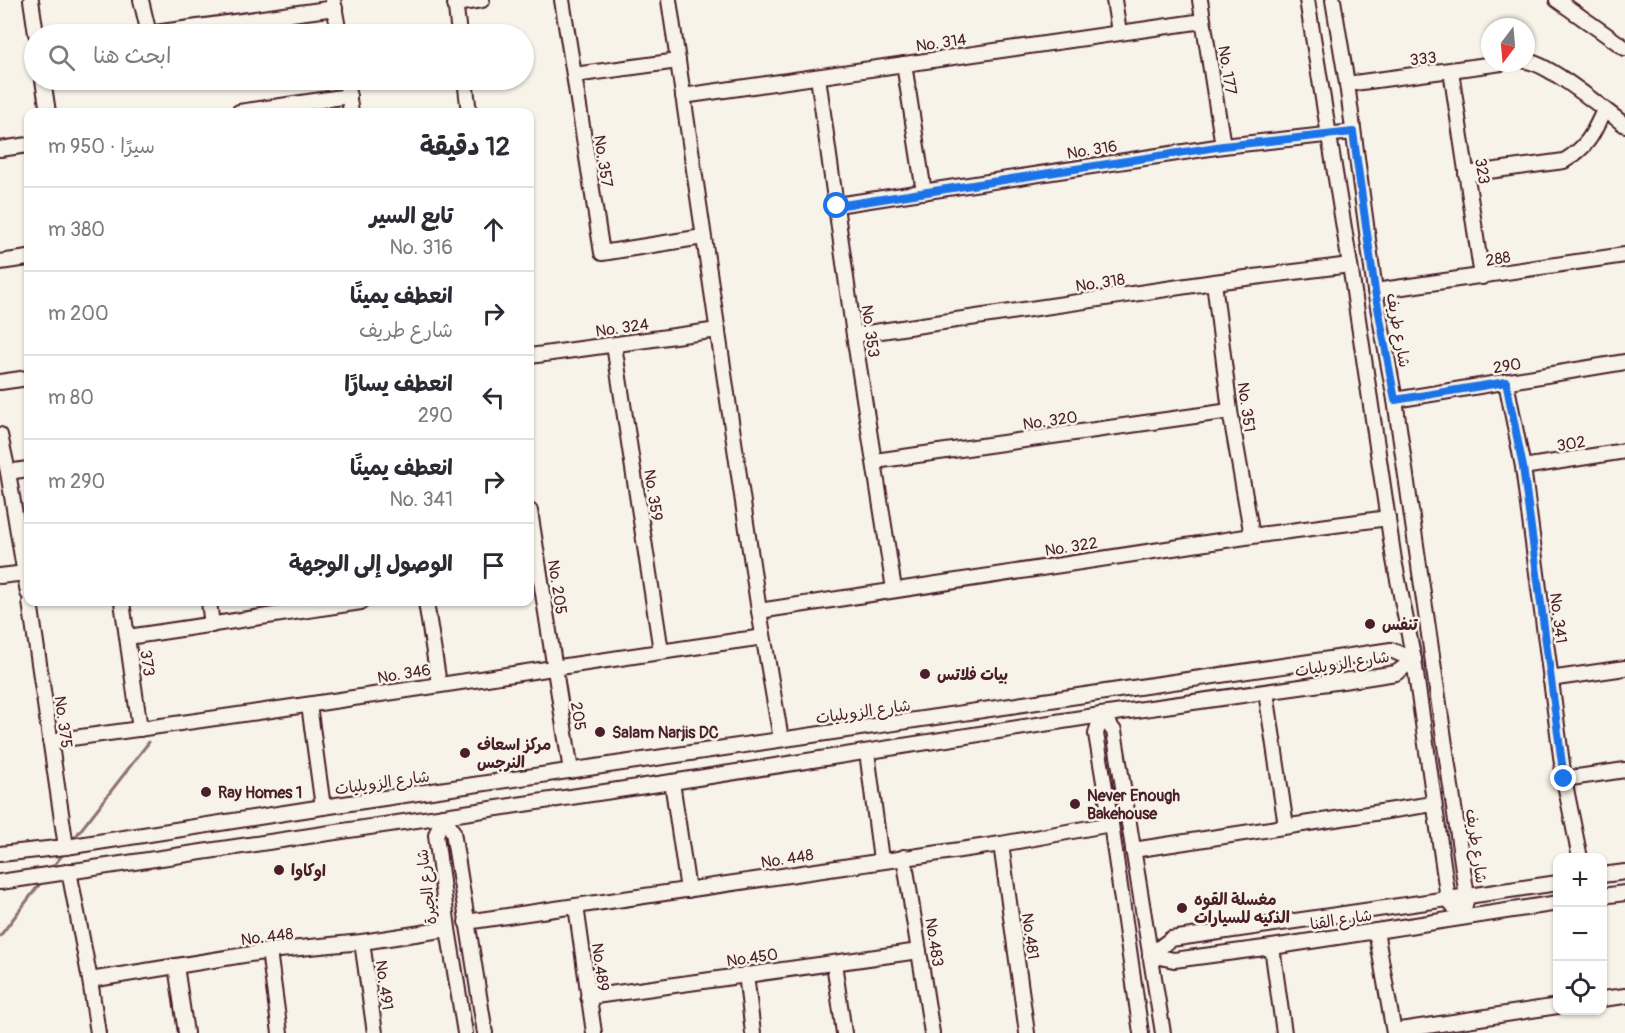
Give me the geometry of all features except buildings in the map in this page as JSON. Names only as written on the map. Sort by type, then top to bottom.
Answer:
[{"type":"street","points":[[31,0],[35,24]]},
{"type":"street","points":[[141,0],[146,24]]},
{"type":"street","points":[[458,24],[455,2],[483,0]]},
{"type":"street","points":[[562,0],[574,75],[678,62]]},
{"type":"street","points":[[669,0],[759,611],[781,739]]},
{"type":"street","points":[[1114,0],[1119,32]]},
{"type":"street","name":"No. 177","points":[[1200,0],[1223,146]]},
{"type":"street","points":[[1307,0],[1350,265],[1394,560],[1414,660],[1448,900],[1462,917]]},
{"type":"street","name":"شارع طريف","points":[[1333,0],[1347,84],[1375,291],[1395,400],[1467,897],[1462,917]]},
{"type":"street","points":[[1557,0],[1625,48]]},
{"type":"street","points":[[210,24],[334,4],[337,24]]},
{"type":"street","name":"No. 314","points":[[683,96],[1203,21]]},
{"type":"street","points":[[1535,62],[1550,70],[1625,125]]},
{"type":"street","points":[[904,64],[924,192]]},
{"type":"street","name":"333","points":[[1347,84],[1481,66]]},
{"type":"street","name":"323","points":[[1451,71],[1482,277]]},
{"type":"street","name":"No. 357","points":[[574,75],[602,252],[703,237]]},
{"type":"street","name":"No. 353","points":[[818,77],[854,334],[894,589]]},
{"type":"street","points":[[45,90],[47,108]]},
{"type":"street","points":[[348,90],[350,108]]},
{"type":"street","points":[[466,90],[468,108]]},
{"type":"street","points":[[266,108],[349,96]]},
{"type":"street","points":[[1466,174],[1564,161],[1578,153],[1591,139],[1604,110]]},
{"type":"street","name":"No. 316","points":[[837,206],[1223,146],[1353,132]]},
{"type":"street","points":[[0,149],[24,146]]},
{"type":"street","name":"288","points":[[1375,291],[1625,255]]},
{"type":"street","points":[[0,262],[24,259]]},
{"type":"street","name":"No. 318","points":[[854,334],[1214,282],[1350,265]]},
{"type":"street","name":"No. 351","points":[[1214,282],[1230,411],[1252,536]]},
{"type":"street","name":"No. 324","points":[[534,355],[718,330]]},
{"type":"street","name":"No. 359","points":[[614,345],[661,651]]},
{"type":"street","name":"290","points":[[1395,400],[1625,362]]},
{"type":"street","points":[[0,382],[24,379]]},
{"type":"street","name":"No. 341","points":[[1506,382],[1523,467],[1564,779],[1579,853]]},
{"type":"street","name":"No. 320","points":[[875,461],[1230,411]]},
{"type":"street","points":[[0,435],[24,562]]},
{"type":"street","name":"302","points":[[1523,467],[1625,451]]},
{"type":"street","points":[[8,472],[24,470]]},
{"type":"street","name":"No. 322","points":[[759,611],[1252,536],[1388,518]]},
{"type":"street","name":"No. 205","points":[[534,537],[554,667]]},
{"type":"street","points":[[0,576],[24,573]]},
{"type":"street","name":"No. 375","points":[[31,606],[66,847]]},
{"type":"street","name":"373","points":[[123,606],[140,729]]},
{"type":"street","points":[[210,606],[212,625]]},
{"type":"street","points":[[128,638],[317,606]]},
{"type":"street","points":[[427,606],[439,684]]},
{"type":"street","name":"No. 346","points":[[50,741],[763,637]]},
{"type":"street","name":"شارع الزويليات","points":[[0,854],[66,847],[1391,650],[1414,660]]},
{"type":"street","name":"شارع الزويليات","points":[[0,882],[672,782],[1101,715],[1396,673],[1414,660]]},
{"type":"street","name":"205","points":[[554,667],[571,771]]},
{"type":"street","points":[[1550,679],[1625,668]]},
{"type":"street","points":[[1266,692],[1286,826]]},
{"type":"street","points":[[309,705],[323,807]]},
{"type":"street","points":[[1101,715],[1096,734],[1141,1033]]},
{"type":"street","points":[[1101,715],[1114,730],[1162,1033]]},
{"type":"street","points":[[867,752],[882,860]]},
{"type":"street","points":[[1564,779],[1625,770]]},
{"type":"street","points":[[672,782],[688,890]]},
{"type":"street","points":[[1133,850],[1433,804]]},
{"type":"street","name":"شارع الجيرة","points":[[443,816],[453,832],[485,1033]]},
{"type":"street","name":"شارع الجيرة","points":[[443,816],[436,835],[447,929],[465,1033]]},
{"type":"street","name":"No. 448","points":[[466,922],[1001,844],[1111,824]]},
{"type":"street","name":"No.481","points":[[1001,844],[1028,1033]]},
{"type":"street","name":"No.483","points":[[904,857],[932,1033]]},
{"type":"street","points":[[69,871],[98,1033]]},
{"type":"street","points":[[1607,874],[1625,872]]},
{"type":"street","name":"شارع القنا","points":[[1150,955],[1171,939],[1553,884]]},
{"type":"street","points":[[1607,895],[1625,892]]},
{"type":"street","name":"شارع القنا","points":[[1150,955],[1174,960],[1553,904]]},
{"type":"street","name":"No.489","points":[[576,906],[594,1033]]},
{"type":"street","name":"No. 448","points":[[90,980],[269,951],[362,942],[447,929]]},
{"type":"street","points":[[1376,931],[1394,1032],[1553,1007]]},
{"type":"street","name":"No. 491","points":[[362,942],[375,1033]]},
{"type":"street","points":[[1272,947],[1284,1033]]},
{"type":"street","points":[[269,951],[280,1033]]},
{"type":"street","name":"No.450","points":[[588,997],[919,951]]},
{"type":"street","points":[[834,963],[844,1033]]},
{"type":"street","points":[[176,966],[186,1033]]},
{"type":"street","points":[[746,974],[753,1033]]},
{"type":"street","points":[[1607,998],[1625,996]]},
{"type":"waterway","points":[[73,840],[149,742]]},
{"type":"waterway","points":[[51,869],[64,853]]},
{"type":"waterway","points":[[0,936],[42,881]]},
{"type":"place","name":"تنفس","points":[[1370,624]]},
{"type":"place","name":"بيات فلاتس","points":[[925,674]]},
{"type":"place","name":"Salam Narjis DC","points":[[600,732]]},
{"type":"place","name":"مركز اسعاف النرجس","points":[[465,753]]},
{"type":"place","name":"Ray Homes 1","points":[[206,792]]},
{"type":"place","name":"Never Enough Bakehouse","points":[[1075,804]]},
{"type":"place","name":"اوكاوا","points":[[279,870]]},
{"type":"place","name":"مغسلة القوه الذكيه للسيارات","points":[[1182,908]]},
{"type":"route","points":[[837,206],[1223,146],[1353,132],[1375,291],[1395,400],[1506,382],[1523,467],[1564,779]]}]
